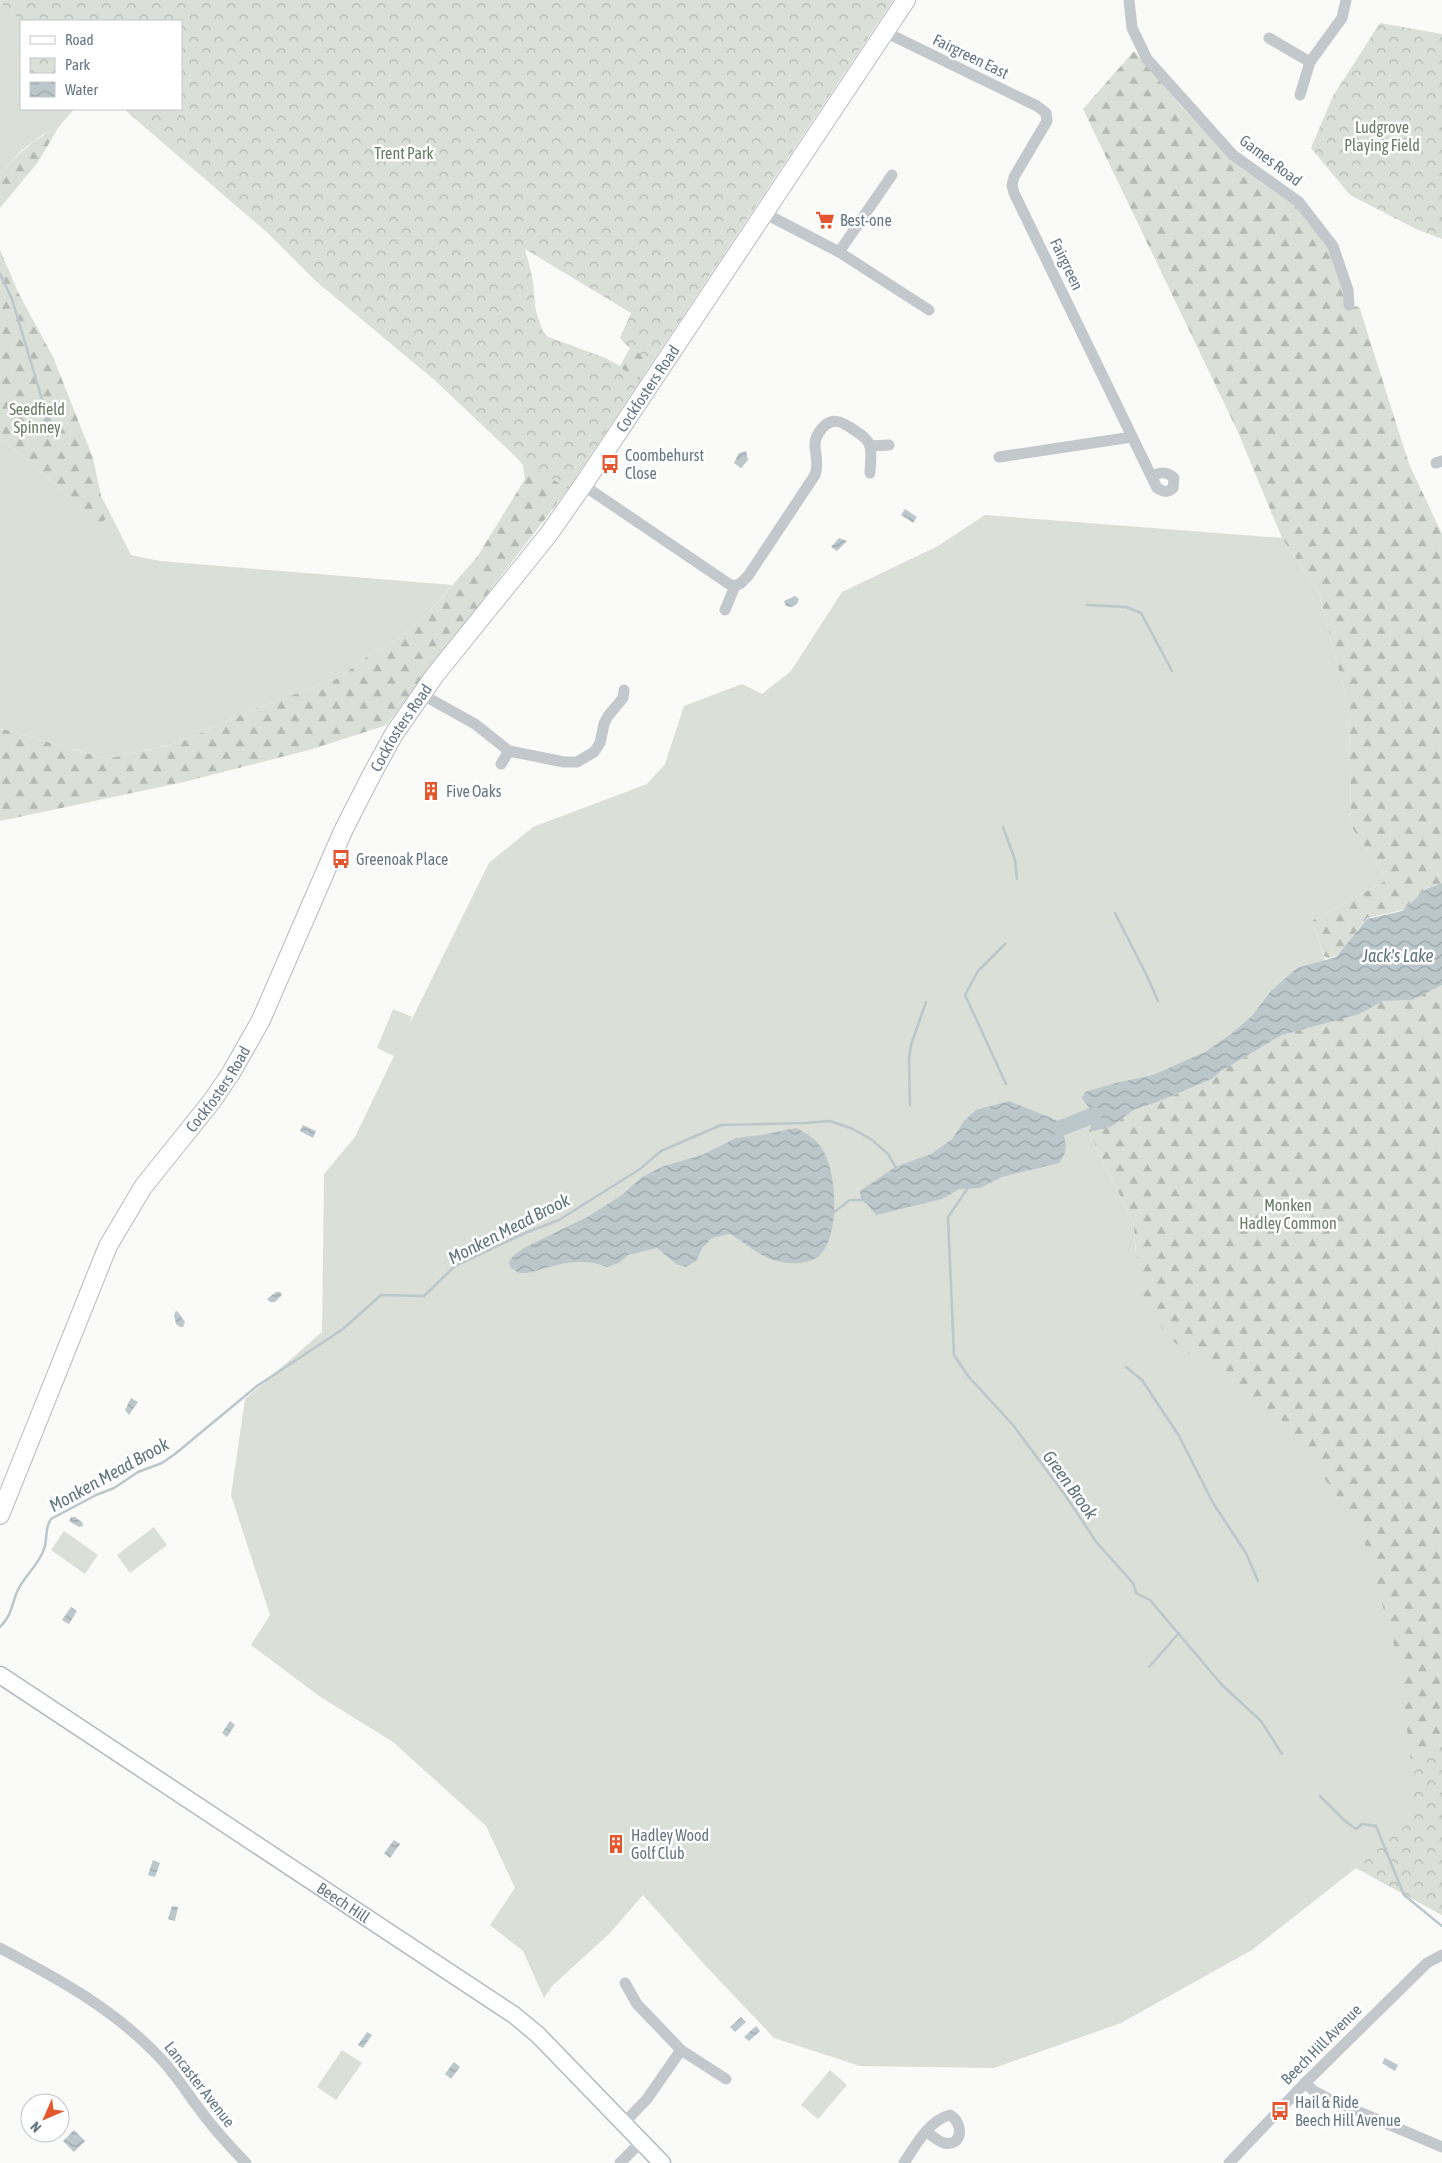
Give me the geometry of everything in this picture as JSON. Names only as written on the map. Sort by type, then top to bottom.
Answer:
[{"type":"main road","name":"Cockfosters Road","points":[[1,1508],[108,1246],[143,1187],[212,1101],[247,1047],[261,1020],[357,803],[394,734],[421,694],[548,535],[583,485],[906,0]]},
{"type":"street","name":"Games Road","points":[[1129,0],[1132,28],[1147,59],[1232,155],[1299,202],[1333,246],[1348,290],[1349,305]]},
{"type":"street","points":[[1300,95],[1310,62],[1342,18],[1346,0]]},
{"type":"street","name":"Fairgreen East","points":[[885,32],[1042,109]]},
{"type":"street","points":[[1268,38],[1310,62]]},
{"type":"street","name":"Fairgreen","points":[[1042,109],[1046,113],[1047,121],[1014,177],[1012,185],[1014,193],[1152,476]]},
{"type":"street","points":[[839,252],[892,175]]},
{"type":"street","points":[[764,213],[839,252],[929,310]]},
{"type":"street","points":[[583,485],[729,584],[735,586],[742,583],[748,576],[815,475],[818,466],[815,441],[824,426],[836,420],[842,421],[860,434],[870,446],[870,473]]},
{"type":"street","points":[[999,457],[1132,437]]},
{"type":"street","points":[[870,446],[889,446]]},
{"type":"street","points":[[725,610],[735,586]]},
{"type":"street","points":[[421,694],[475,724],[509,751],[564,762],[577,762],[587,758],[600,743],[604,724],[623,698],[624,690]]},
{"type":"street","points":[[501,764],[509,751]]},
{"type":"street","name":"Beech Hill","points":[[0,1675],[514,2015],[538,2035],[662,2163]]},
{"type":"street","name":"Lancaster Avenue","points":[[0,1948],[79,1992],[102,2007],[145,2042],[179,2079],[213,2128],[246,2163]]},
{"type":"street","name":"Beech Hill Avenue","points":[[1229,2163],[1305,2083],[1427,1963],[1442,1955]]},
{"type":"street","points":[[625,1983],[637,2004],[681,2050],[726,2079]]},
{"type":"street","points":[[623,2124],[648,2098],[681,2050]]},
{"type":"street","points":[[1305,2083],[1314,2091],[1331,2100],[1442,2147]]},
{"type":"street","points":[[904,2163],[927,2132]]},
{"type":"street","points":[[620,2163],[641,2142]]},
{"type":"green space","name":"Trent Park","points":[[0,0],[540,0],[466,115],[532,278],[535,308],[542,330],[548,337],[605,358],[620,366],[630,348],[620,338],[893,0],[568,489],[387,725],[309,750],[184,782],[0,821],[0,728],[107,759],[181,742],[244,713],[339,678],[369,655],[398,639],[428,613],[477,557],[525,479],[523,465],[437,382],[316,281],[269,234],[125,110],[182,110],[182,20],[21,20],[0,3]]},
{"type":"green space","name":"Trent Park","points":[[0,0],[893,0],[651,363],[620,338],[631,313],[525,249],[532,276],[539,324],[548,337],[605,358],[640,380],[568,489],[513,454],[437,382],[316,281],[269,234],[125,110],[182,110],[182,20],[21,20],[0,3]]},
{"type":"green space","points":[[0,3],[21,20],[20,110],[73,110],[58,128],[42,135],[22,150],[0,174]]},
{"type":"green space","name":"Ludgrove Playing Field","points":[[1380,23],[1442,34],[1442,239],[1416,229],[1350,195],[1311,148],[1333,96]]},
{"type":"green space","points":[[1134,51],[1179,104],[1230,158],[1299,207],[1330,247],[1341,283],[1345,308],[1359,306],[1409,464],[1442,534],[1442,883],[1427,888],[1403,910],[1367,918],[1342,950],[1336,956],[1328,958],[1324,956],[1312,921],[1387,880],[1351,826],[1349,709],[1319,593],[1282,538],[1238,432],[1083,109]]},
{"type":"green space","points":[[58,128],[38,162],[0,208],[0,174],[33,142]]},
{"type":"green space","name":"Seedfield Spinney","points":[[0,250],[18,292],[53,357],[93,458],[101,496],[111,515],[98,525],[70,497],[0,437]]},
{"type":"green space","points":[[0,437],[70,497],[98,524],[111,515],[131,555],[160,561],[452,585],[428,613],[398,639],[369,655],[339,678],[244,713],[181,742],[107,759],[0,728]]},
{"type":"green space","points":[[985,515],[1282,538],[1319,593],[1349,709],[1351,826],[1387,880],[1312,921],[1325,960],[1323,978],[1233,1065],[1089,1132],[1133,1222],[1136,1253],[1442,1293],[1413,1819],[1356,1868],[1252,1950],[1121,2023],[994,2068],[860,2066],[774,2038],[703,1963],[643,1895],[609,1934],[552,1986],[544,1998],[523,1951],[490,1925],[515,1888],[486,1826],[393,1742],[319,1696],[251,1645],[270,1615],[231,1495],[245,1399],[322,1332],[324,1174],[355,1137],[394,1056],[377,1048],[393,1009],[412,1017],[409,1025],[489,863],[533,827],[647,784],[665,764],[684,706],[742,684],[762,694],[791,671],[842,592],[938,546]]},
{"type":"green space","name":"Monken Hadley Common","points":[[1442,985],[1442,1915],[1356,1868],[1413,1819],[1412,1769],[1398,1659],[1360,1527],[1279,1417],[1174,1342],[1142,1305],[1133,1222],[1089,1132],[1111,1127],[1135,1109],[1212,1079],[1221,1071],[1282,1035],[1359,1013],[1383,1001],[1409,1000]]},
{"type":"green space","points":[[154,1527],[167,1545],[130,1573],[117,1555]]},
{"type":"green space","points":[[64,1531],[98,1555],[85,1574],[51,1550]]},
{"type":"green space","points":[[1442,1745],[1442,1915],[1356,1868],[1413,1819],[1412,1769]]},
{"type":"green space","points":[[342,2050],[362,2063],[336,2100],[317,2087]]},
{"type":"green space","points":[[830,2070],[847,2085],[818,2119],[801,2105]]},
{"type":"water","points":[[746,451],[748,460],[741,468],[734,463],[739,453]]},
{"type":"water","points":[[905,509],[917,517],[913,523],[901,515]]},
{"type":"water","points":[[839,538],[847,541],[837,551],[831,547]]},
{"type":"water","points":[[795,596],[799,599],[797,604],[792,607],[786,606],[784,601]]},
{"type":"water","name":"Jack's Lake","points":[[1442,883],[1442,985],[1412,1000],[1383,1001],[1359,1014],[1282,1035],[1221,1071],[1212,1079],[1135,1109],[1111,1127],[1089,1132],[1094,1115],[1082,1098],[1085,1092],[1153,1075],[1205,1052],[1231,1034],[1252,1016],[1271,991],[1297,968],[1336,957],[1367,919],[1402,911],[1426,889]]},
{"type":"water","points":[[1009,1101],[1056,1120],[1062,1131],[1066,1147],[1063,1158],[1059,1163],[1002,1177],[980,1188],[959,1189],[942,1199],[876,1215],[861,1200],[860,1191],[895,1167],[931,1154],[952,1139],[964,1121],[976,1110]]},
{"type":"water","points":[[303,1125],[316,1131],[313,1138],[300,1131]]},
{"type":"water","points":[[796,1128],[815,1140],[820,1146],[826,1156],[833,1184],[834,1217],[831,1232],[827,1245],[820,1255],[813,1260],[792,1263],[770,1259],[730,1234],[712,1238],[702,1248],[696,1261],[686,1267],[676,1264],[657,1248],[628,1255],[619,1263],[607,1267],[577,1262],[519,1273],[510,1267],[509,1262],[513,1256],[524,1248],[589,1216],[622,1195],[642,1177],[664,1166],[702,1155],[736,1138]]},
{"type":"water","points":[[276,1292],[280,1292],[282,1295],[275,1302],[270,1302],[267,1299]]},
{"type":"water","points":[[176,1311],[185,1322],[183,1327],[176,1324],[174,1315]]},
{"type":"water","points":[[131,1398],[138,1402],[129,1415],[125,1410]]},
{"type":"water","points":[[71,1517],[75,1517],[82,1522],[83,1526],[79,1527],[69,1521]]},
{"type":"water","points":[[71,1607],[77,1611],[69,1624],[62,1620]]},
{"type":"water","points":[[230,1721],[235,1725],[227,1737],[222,1733]]},
{"type":"water","points":[[394,1840],[400,1844],[390,1858],[384,1853]]},
{"type":"water","points":[[153,1860],[160,1863],[155,1877],[148,1875]]},
{"type":"water","points":[[172,1906],[178,1907],[175,1921],[168,1919]]},
{"type":"water","points":[[741,2017],[746,2022],[735,2032],[730,2027]]},
{"type":"water","points":[[756,2026],[760,2031],[749,2041],[744,2037]]},
{"type":"water","points":[[367,2032],[372,2035],[363,2048],[358,2045]]},
{"type":"water","points":[[1385,2058],[1398,2065],[1395,2071],[1382,2063]]},
{"type":"water","points":[[454,2062],[460,2067],[451,2079],[445,2074]]},
{"type":"water","points":[[74,2130],[85,2141],[74,2152],[65,2143],[70,2143],[70,2134]]},
{"type":"waterway","points":[[0,274],[12,299],[53,436]]},
{"type":"waterway","points":[[1087,605],[1126,607],[1141,613],[1172,671]]},
{"type":"waterway","points":[[1003,827],[1015,860],[1017,879]]},
{"type":"waterway","points":[[1115,913],[1158,1001]]},
{"type":"waterway","points":[[1005,944],[978,971],[965,995],[1006,1084]]},
{"type":"waterway","points":[[910,1105],[909,1060],[911,1045],[926,1002]]},
{"type":"waterway","points":[[1061,1128],[1094,1115]]},
{"type":"waterway","name":"Monken Mead Brook","points":[[0,1627],[9,1614],[23,1581],[42,1555],[51,1519],[96,1495],[114,1488],[138,1472],[162,1463],[257,1386],[343,1329],[381,1295],[424,1296],[455,1266],[525,1233],[559,1220],[640,1169],[661,1151],[721,1125],[830,1121],[853,1129],[872,1140],[888,1154],[896,1168]]},
{"type":"waterway","name":"Green Brook","points":[[968,1188],[948,1217],[954,1355],[968,1376],[1013,1425],[1065,1495],[1097,1543],[1133,1583],[1136,1593],[1150,1600],[1222,1685],[1261,1721],[1282,1754]]},
{"type":"waterway","points":[[834,1212],[850,1200],[861,1200]]},
{"type":"waterway","points":[[1126,1367],[1142,1380],[1179,1436],[1213,1503],[1246,1553],[1258,1581]]},
{"type":"waterway","points":[[1149,1667],[1179,1633]]},
{"type":"waterway","name":"Green Brook","points":[[1320,1796],[1345,1821],[1356,1829],[1362,1824],[1376,1826],[1404,1895],[1442,1926]]},
{"type":"place","name":"Best-one","points":[[825,220]]},
{"type":"place","name":"Coombehurst Close","points":[[610,464]]},
{"type":"place","name":"Five Oaks","points":[[431,791]]},
{"type":"place","name":"Greenoak Place","points":[[341,859]]},
{"type":"place","name":"Hadley Wood Golf Club","points":[[616,1844]]},
{"type":"place","name":"Hail & Ride Beech Hill Avenue","points":[[1280,2111]]}]
